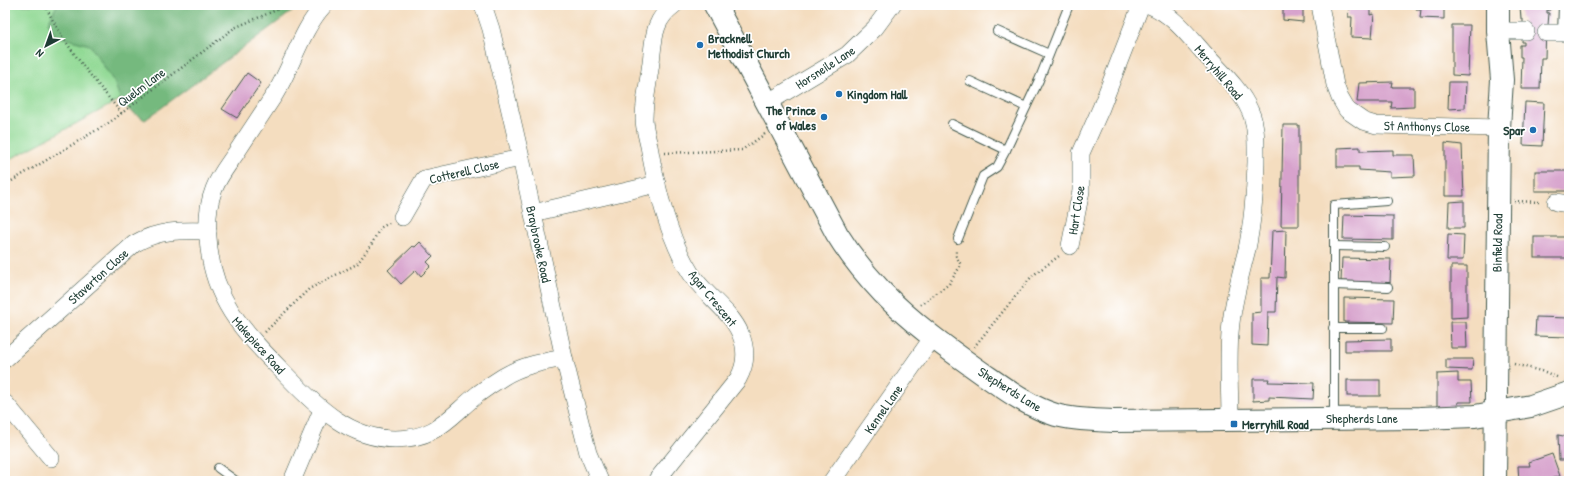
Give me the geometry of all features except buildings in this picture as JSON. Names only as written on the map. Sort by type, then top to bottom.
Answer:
[{"type":"street","name":"Makepiece Road","points":[[324,5],[315,15],[304,34],[295,56],[276,92],[219,178],[210,200],[208,231],[211,261],[220,292],[235,319],[255,343],[322,410],[344,425],[368,436],[396,439],[424,435],[437,429],[478,394],[505,376],[525,366],[564,358]]},
{"type":"street","name":"Braybrooke Road","points":[[483,5],[491,29],[521,158],[564,358],[588,453],[600,481]]},
{"type":"street","name":"Agar Crescent","points":[[656,481],[738,379],[743,370],[745,351],[736,324],[690,272],[673,235],[657,184],[650,154],[644,120],[655,31],[662,15],[674,5]]},
{"type":"street","name":"Shepherds Lane","points":[[714,5],[843,243],[883,293],[906,315],[933,337],[1012,394],[1036,407],[1055,415],[1082,419],[1113,421],[1420,418],[1475,416],[1531,406],[1566,386]]},
{"type":"street","name":"Horsneile Lane","points":[[767,103],[847,55],[875,28],[892,5]]},
{"type":"street","name":"Hart Close","points":[[1070,246],[1081,191],[1081,153],[1101,108],[1141,5]]},
{"type":"street","name":"Merryhill Road","points":[[1149,5],[1164,12],[1188,35],[1240,94],[1251,112],[1255,131],[1255,192],[1247,248],[1239,279],[1231,323],[1229,352],[1230,419]]},
{"type":"street","name":"St Anthonys Close","points":[[1320,5],[1335,85],[1347,110],[1363,121],[1376,125],[1499,128]]},
{"type":"street","name":"Binfield Road","points":[[1495,481],[1499,128],[1502,80],[1498,31],[1498,5]]},
{"type":"street","points":[[1498,31],[1526,31]]},
{"type":"street","name":"Cotterell Close","points":[[402,217],[424,179],[521,158]]},
{"type":"street","points":[[533,213],[657,184]]},
{"type":"street","name":"Staverton Close","points":[[5,359],[134,244],[150,236],[170,230],[208,231]]},
{"type":"street","name":"Kennel Lane","points":[[840,478],[933,337]]},
{"type":"street","points":[[5,403],[51,458]]},
{"type":"street","points":[[292,481],[322,410]]},
{"type":"lane","points":[[958,239],[983,176],[997,167],[1006,150],[1026,107],[1069,5]]},
{"type":"lane","points":[[1559,33],[1563,5]]},
{"type":"lane","points":[[997,31],[1049,54]]},
{"type":"lane","points":[[970,81],[1026,107]]},
{"type":"lane","points":[[952,124],[1006,150]]},
{"type":"lane","points":[[1334,419],[1334,205],[1387,201]]},
{"type":"lane","points":[[1334,246],[1385,248]]},
{"type":"lane","points":[[1334,285],[1388,287]]},
{"type":"lane","points":[[1333,328],[1384,328]]},
{"type":"lane","points":[[218,468],[236,481]]},
{"type":"path","points":[[45,5],[56,28],[69,48],[122,114]]},
{"type":"path","name":"Quelm Lane","points":[[5,185],[122,114],[234,28],[288,5]]},
{"type":"path","points":[[650,154],[742,150],[779,125]]},
{"type":"path","points":[[1498,201],[1562,203]]},
{"type":"path","points":[[255,343],[308,289],[357,264],[371,245],[380,228],[402,217]]},
{"type":"path","points":[[906,315],[948,284],[961,265],[956,256],[958,239]]},
{"type":"path","name":"Hart Close","points":[[964,360],[1032,276],[1070,246]]},
{"type":"path","points":[[1509,363],[1545,372],[1566,386]]},
{"type":"green space","points":[[5,5],[295,5],[5,162]]},
{"type":"green space","points":[[57,5],[297,5],[294,10],[145,120],[123,106],[114,82],[90,45],[56,36],[48,23]]},
{"type":"place","name":"Bracknell Methodist Church","points":[[700,45]]},
{"type":"place","name":"Kingdom Hall","points":[[839,94]]},
{"type":"place","name":"The Prince of Wales","points":[[824,117]]},
{"type":"place","name":"Spar","points":[[1533,130]]},
{"type":"place","name":"Merryhill Road","points":[[1234,424]]}]
